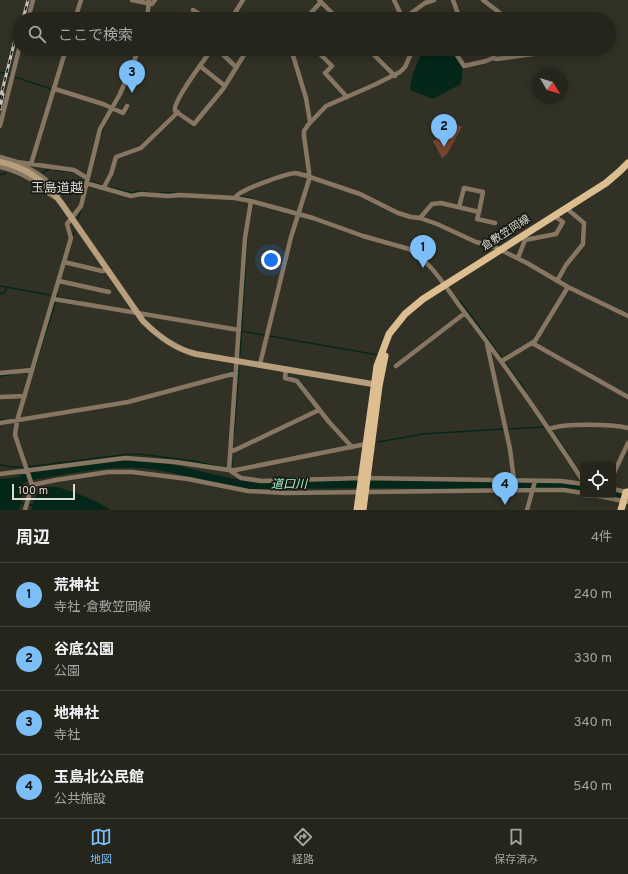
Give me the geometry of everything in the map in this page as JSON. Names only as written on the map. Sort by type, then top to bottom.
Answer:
[{"type":"main road","name":"倉敷笠岡線","points":[[364,478],[377,385],[377,366],[383,348],[397,324],[413,307],[606,183],[628,163]]},
{"type":"main road","name":"倉敷笠岡線","points":[[363,510],[366,444],[377,385]]},
{"type":"main road","name":"倉敷笠岡線","points":[[357,510],[363,491]]},
{"type":"main road","points":[[621,510],[626,497]]},
{"type":"street","points":[[30,12],[33,0]]},
{"type":"street","points":[[77,12],[81,0]]},
{"type":"street","points":[[132,0],[149,2],[152,4],[155,0]]},
{"type":"street","points":[[235,12],[243,0]]},
{"type":"street","points":[[394,0],[400,12]]},
{"type":"street","points":[[413,12],[425,3],[434,0]]},
{"type":"street","points":[[453,0],[457,12]]},
{"type":"street","points":[[483,0],[499,12]]},
{"type":"street","points":[[311,12],[320,1],[331,12]]},
{"type":"street","points":[[147,12],[149,2]]},
{"type":"street","points":[[0,126],[18,56]]},
{"type":"street","points":[[31,164],[64,56]]},
{"type":"street","points":[[25,509],[32,484],[15,435],[18,419],[55,300],[65,262],[71,237],[67,229],[67,224],[81,206],[100,129],[127,80],[136,56]]},
{"type":"street","points":[[206,56],[179,96],[174,107],[175,111],[194,124],[224,86],[243,56]]},
{"type":"street","points":[[224,56],[236,68]]},
{"type":"street","points":[[293,56],[306,98],[310,122]]},
{"type":"street","points":[[322,56],[332,66],[325,73],[347,97]]},
{"type":"street","points":[[375,56],[395,76]]},
{"type":"street","points":[[260,364],[298,213],[309,177],[304,133],[310,122],[326,106],[395,76],[405,67],[410,56]]},
{"type":"street","points":[[458,56],[464,66],[493,58],[497,59],[519,56]]},
{"type":"street","points":[[200,66],[224,86]]},
{"type":"street","points":[[54,88],[123,113],[127,106]]},
{"type":"street","points":[[104,187],[111,174],[116,157],[141,148],[178,112]]},
{"type":"street","points":[[0,157],[17,162],[74,170],[87,180],[131,196],[141,194],[235,197],[298,213],[362,236],[409,249],[421,257],[487,342],[503,360],[580,477]]},
{"type":"street","points":[[0,162],[19,168],[45,184],[72,217],[138,314],[154,332],[176,346],[196,354],[377,385]]},
{"type":"street","points":[[17,162],[31,169],[44,179],[56,191],[58,199]]},
{"type":"street","points":[[0,167],[20,173],[58,199]]},
{"type":"street","points":[[235,197],[253,186],[295,173],[309,177],[360,194],[398,213],[438,224],[476,242],[500,250],[518,258],[568,287],[628,316]]},
{"type":"street","points":[[459,207],[464,188],[483,192],[477,219],[495,223]]},
{"type":"street","points":[[229,469],[232,451],[245,238],[251,201]]},
{"type":"street","points":[[420,218],[432,204],[441,203],[479,212]]},
{"type":"street","points":[[557,281],[566,265],[583,244],[584,223],[566,208]]},
{"type":"street","points":[[518,258],[525,240],[556,234],[563,222],[557,218]]},
{"type":"street","points":[[65,262],[102,271],[108,270]]},
{"type":"street","points":[[60,281],[109,292]]},
{"type":"street","points":[[503,360],[532,344],[568,287]]},
{"type":"street","points":[[55,300],[239,330]]},
{"type":"street","points":[[396,366],[466,313]]},
{"type":"street","points":[[487,342],[506,429],[514,480]]},
{"type":"street","points":[[532,344],[628,397]]},
{"type":"street","points":[[286,369],[285,378],[297,381],[333,427],[353,446]]},
{"type":"street","points":[[0,373],[32,370]]},
{"type":"street","points":[[0,423],[128,402],[236,371]]},
{"type":"street","points":[[0,397],[24,396]]},
{"type":"street","points":[[232,451],[320,411]]},
{"type":"street","points":[[549,429],[584,425],[609,425],[628,428]]},
{"type":"street","points":[[616,469],[628,443]]},
{"type":"street","points":[[0,474],[27,468],[125,458],[175,462],[229,469],[343,450],[353,446],[366,444]]},
{"type":"street","points":[[229,469],[241,478],[262,481],[364,478],[580,482]]},
{"type":"street","points":[[32,484],[108,472],[132,472],[188,479],[248,491],[285,493],[533,489],[564,490],[580,493]]},
{"type":"street","points":[[527,510],[535,481]]},
{"type":"street","points":[[616,491],[626,497]]},
{"type":"street","points":[[616,496],[626,497]]},
{"type":"shaded area","points":[[420,56],[456,56],[463,66],[461,84],[433,99],[410,90]]},
{"type":"shaded area","points":[[458,125],[462,127],[447,154],[442,158],[433,141],[437,139],[442,129]]},
{"type":"shaded area","points":[[27,474],[29,479],[24,482],[21,487],[23,493],[21,502],[33,504],[40,490],[50,486],[89,498],[110,510],[31,510],[32,507],[29,505],[21,504],[19,510],[0,510],[0,479],[21,477]]},
{"type":"waterway","points":[[0,72],[51,89]]},
{"type":"waterway","points":[[101,134],[104,126]]},
{"type":"waterway","points":[[42,173],[49,169]]},
{"type":"waterway","points":[[55,170],[73,172]]},
{"type":"waterway","points":[[0,175],[6,173]]},
{"type":"waterway","points":[[89,181],[101,185]]},
{"type":"waterway","points":[[109,187],[133,193],[138,191],[151,193]]},
{"type":"waterway","points":[[160,193],[174,193]]},
{"type":"waterway","points":[[238,196],[254,199]]},
{"type":"waterway","points":[[78,219],[81,209]]},
{"type":"waterway","points":[[72,238],[74,232]]},
{"type":"waterway","points":[[240,355],[247,237]]},
{"type":"waterway","points":[[0,286],[50,295]]},
{"type":"waterway","points":[[0,294],[5,292],[7,287]]},
{"type":"waterway","points":[[34,370],[57,294]]},
{"type":"waterway","points":[[56,297],[80,301]]},
{"type":"waterway","points":[[460,301],[525,390]]},
{"type":"waterway","points":[[241,331],[378,355]]},
{"type":"waterway","points":[[234,434],[239,367]]},
{"type":"waterway","points":[[227,373],[235,371]]},
{"type":"waterway","points":[[0,376],[14,374]]},
{"type":"waterway","points":[[298,379],[308,392]]},
{"type":"waterway","points":[[0,420],[5,420]]},
{"type":"waterway","points":[[507,429],[545,427]]},
{"type":"waterway","points":[[378,442],[423,434],[504,429]]},
{"type":"waterway","points":[[552,430],[570,457]]},
{"type":"waterway","points":[[28,467],[139,454],[194,461],[220,467]]},
{"type":"waterway","points":[[232,460],[232,468]]},
{"type":"waterway","name":"道口川","points":[[22,479],[89,466],[136,464],[164,467],[227,482],[253,485],[370,484],[521,486],[546,484],[580,489]]},
{"type":"waterway","points":[[0,465],[24,467]]},
{"type":"waterway","name":"道口川","points":[[616,495],[628,497]]},
{"type":"railway","points":[[25,12],[28,0]]},
{"type":"railway","points":[[0,99],[12,52]]},
{"type":"railway","points":[[0,109],[3,94]]},
{"type":"place","name":"地神社","points":[[132,93]]},
{"type":"place","name":"谷底公園","points":[[444,147]]},
{"type":"place","name":"荒神社","points":[[423,268]]},
{"type":"place","name":"玉島北公民館","points":[[505,505]]},
{"type":"district","name":"玉島道越","points":[[57,189]]}]
